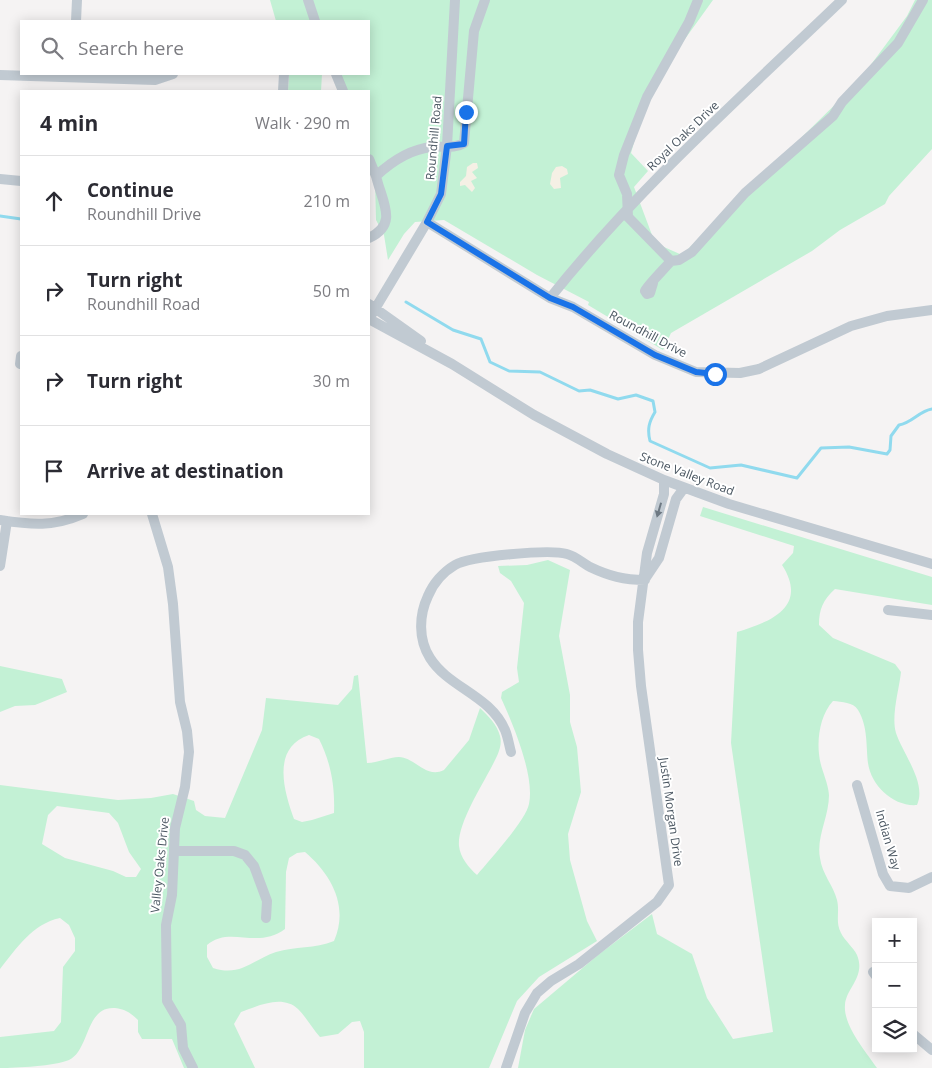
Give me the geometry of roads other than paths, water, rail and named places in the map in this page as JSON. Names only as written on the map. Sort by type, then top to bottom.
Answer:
[{"type":"street","points":[[76,20],[77,0]]},
{"type":"street","points":[[308,0],[315,20]]},
{"type":"street","name":"Roundhill Road","points":[[372,306],[427,222],[441,194],[447,146],[455,0]]},
{"type":"street","points":[[376,176],[397,159],[430,147],[460,146],[465,139],[474,31],[485,0]]},
{"type":"street","points":[[671,261],[628,217],[627,194],[619,175],[626,147],[647,97],[689,22],[698,0]]},
{"type":"street","name":"Royal Oaks Drive","points":[[550,298],[591,246],[628,206],[842,0]]},
{"type":"street","points":[[653,284],[671,261],[679,260],[692,252],[745,194],[833,116],[842,102],[898,43],[923,0]]},
{"type":"street","points":[[0,75],[155,80],[170,75]]},
{"type":"street","points":[[283,90],[284,75]]},
{"type":"street","points":[[336,75],[343,90]]},
{"type":"street","points":[[370,161],[387,217],[386,226],[381,232],[370,238]]},
{"type":"street","points":[[0,179],[20,182]]},
{"type":"street","name":"Roundhill Drive","points":[[427,222],[550,298],[573,307],[678,366],[696,372],[715,374],[740,373],[759,369],[851,326],[887,316],[932,310]]},
{"type":"street","name":"Stone Valley Road","points":[[372,306],[452,364]]},
{"type":"street","name":"Stone Valley Road","points":[[370,320],[452,364],[534,415],[607,454],[664,480],[729,504],[932,564]]},
{"type":"street","name":"Justin Morgan Drive","points":[[506,1068],[525,1013],[537,993],[551,981],[579,964],[657,902],[668,885],[639,659],[638,622],[645,580],[646,553],[664,494],[664,480]]},
{"type":"street","points":[[511,752],[505,730],[496,715],[483,702],[441,672],[429,657],[423,643],[421,625],[424,603],[431,588],[443,574],[456,564],[484,557],[552,552],[569,554],[608,576],[625,580],[645,580],[659,558],[676,500],[684,488]]},
{"type":"street","points":[[0,566],[4,520],[41,525],[53,524],[80,515]]},
{"type":"street","name":"Valley Oaks Drive","points":[[152,515],[168,567],[173,604],[180,702],[187,731],[189,752],[185,787],[175,828],[172,895],[166,925],[167,1001],[182,1025],[183,1048],[193,1068]]},
{"type":"street","points":[[888,610],[932,615]]},
{"type":"street","name":"Indian Way","points":[[858,785],[883,874],[890,886],[910,888],[932,877]]},
{"type":"street","points":[[174,851],[234,852],[245,855],[254,866],[267,901],[266,918]]},
{"type":"street","points":[[917,1037],[932,1050]]},
{"type":"waterway","points":[[0,216],[20,219]]},
{"type":"waterway","points":[[406,302],[453,330],[481,339],[490,362],[509,371],[540,372],[579,391],[590,390],[618,399],[636,395],[653,401],[655,412],[649,426],[650,441],[710,468],[741,465],[797,478],[821,448],[849,447],[887,454],[890,450],[891,436],[899,425],[932,409]]}]
